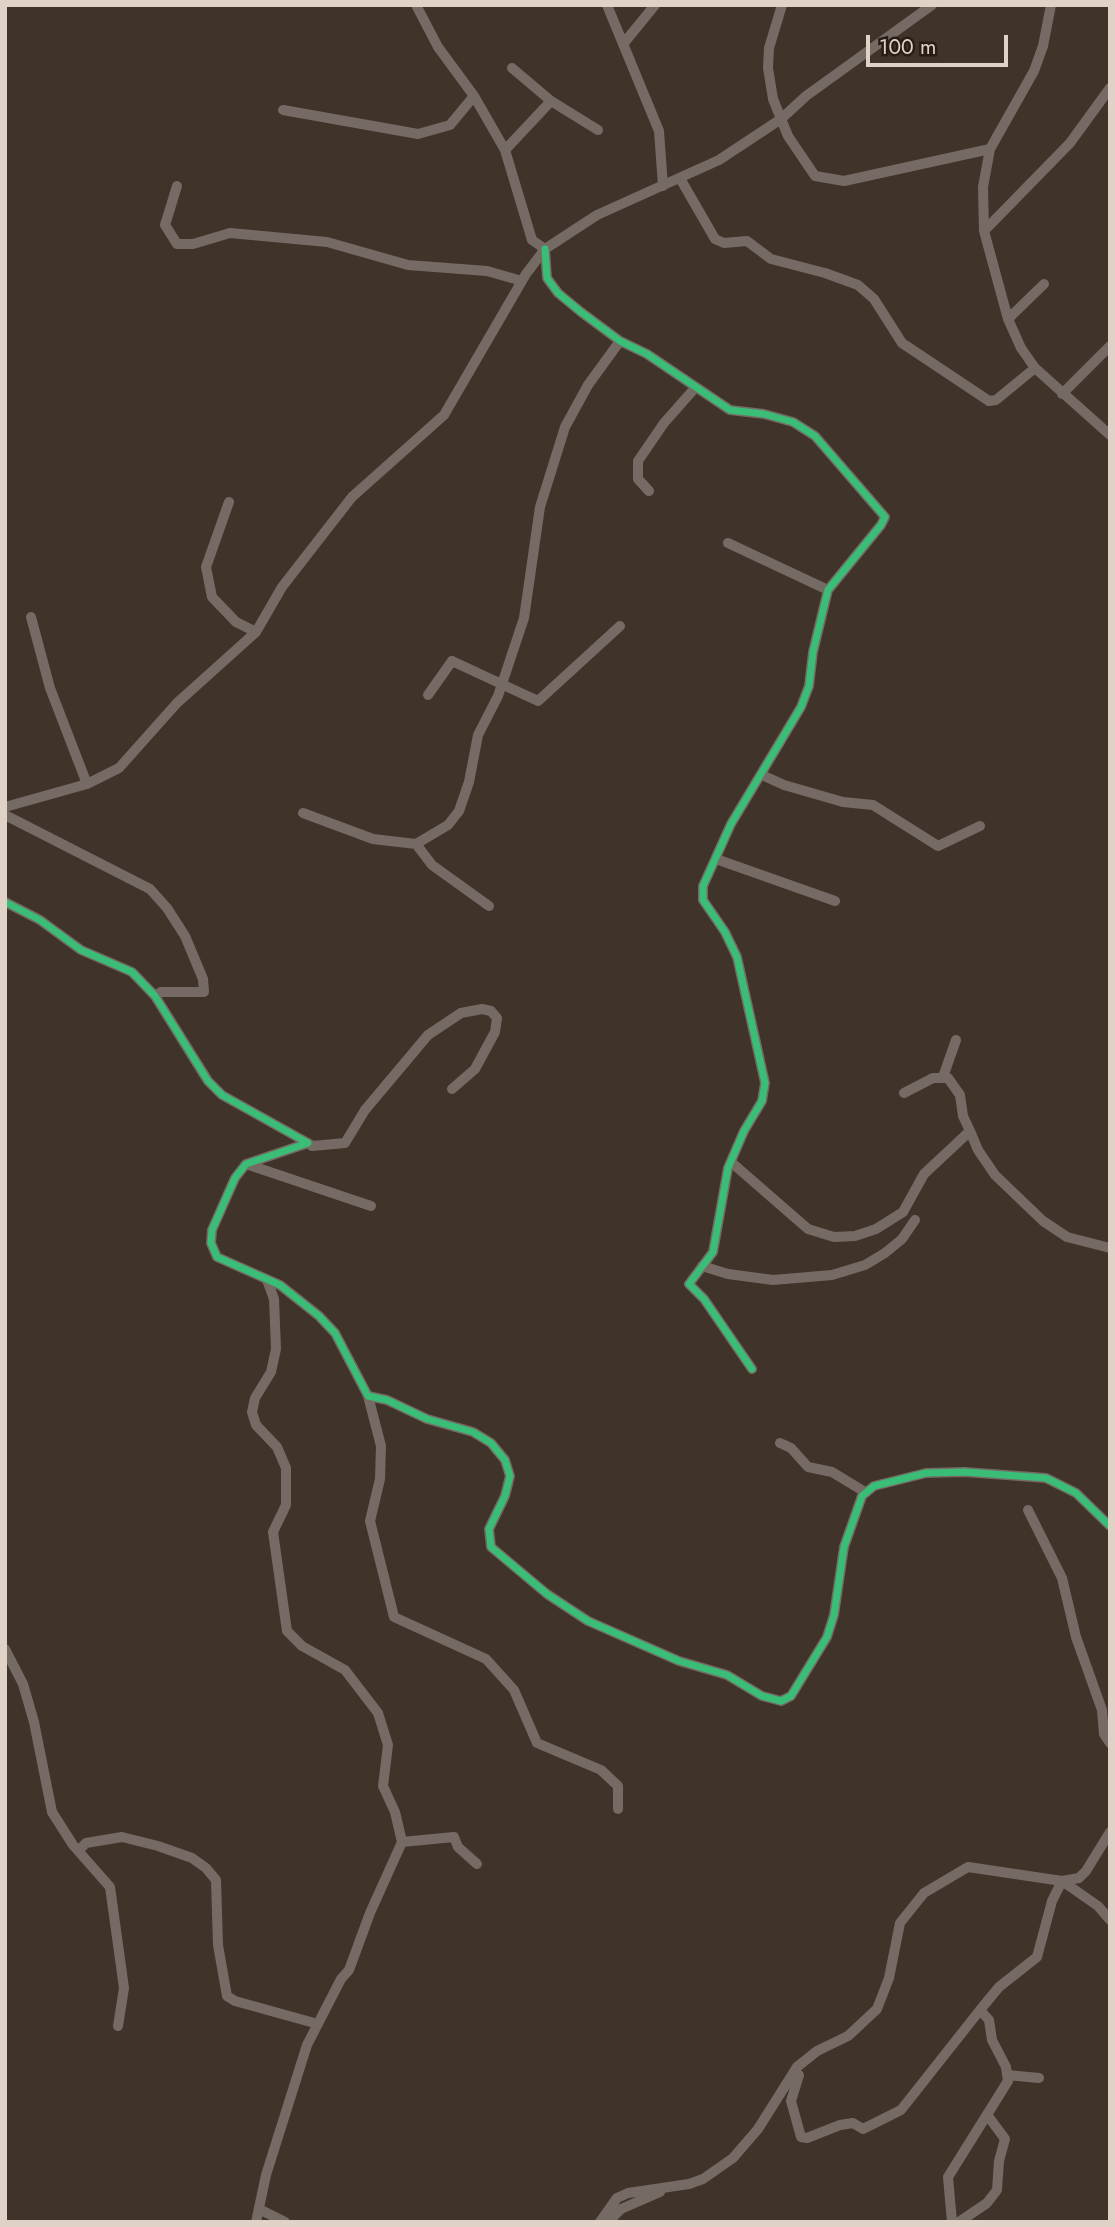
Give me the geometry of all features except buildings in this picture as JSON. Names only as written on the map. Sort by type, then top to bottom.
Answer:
[{"type":"street","points":[[416,5],[438,47],[474,96],[505,150],[531,240],[545,249]]},
{"type":"street","points":[[607,5],[659,131],[663,186]]},
{"type":"street","points":[[624,43],[655,5]]},
{"type":"street","points":[[5,807],[88,784],[120,768],[177,703],[256,632],[282,587],[352,496],[444,415],[522,281],[545,249],[597,215],[681,180],[719,160],[781,119],[806,96],[932,5]]},
{"type":"street","points":[[1051,5],[1043,46],[1034,71],[990,149],[983,187],[984,230],[1008,319],[1021,348],[1035,368],[1110,435]]},
{"type":"street","points":[[777,7],[768,68],[773,99],[808,169],[815,176],[844,181],[990,149]]},
{"type":"street","points":[[512,68],[551,101],[598,130]]},
{"type":"street","points":[[984,230],[1070,143],[1110,88]]},
{"type":"street","points":[[283,110],[418,134],[450,125],[474,96]]},
{"type":"street","points":[[505,150],[551,101]]},
{"type":"street","points":[[681,180],[715,239],[724,243],[747,241],[771,259],[825,272],[858,285],[874,299],[902,343],[989,401],[996,400],[1035,368]]},
{"type":"street","points":[[177,187],[165,225],[177,244],[193,244],[230,233],[317,240],[360,249],[408,265],[486,271],[522,281]]},
{"type":"street","points":[[545,249],[547,278],[558,293],[620,341],[647,354],[730,410],[764,414],[793,422],[815,436],[880,508],[884,517],[881,526],[828,590],[813,652],[809,686],[801,707],[731,824],[704,886],[703,900],[725,932],[737,957],[765,1083],[762,1101],[744,1131],[731,1162],[715,1244],[689,1284],[704,1299],[752,1369]]},
{"type":"street","points":[[1008,319],[1044,284]]},
{"type":"street","points":[[303,813],[373,839],[416,844],[448,825],[459,811],[469,782],[478,736],[501,684],[524,618],[540,507],[565,427],[588,385],[620,341]]},
{"type":"street","points":[[1062,394],[1110,346]]},
{"type":"street","points":[[649,491],[638,479],[638,461],[664,423],[695,388]]},
{"type":"street","points":[[229,502],[206,567],[212,597],[236,622],[256,632]]},
{"type":"street","points":[[728,542],[828,590]]},
{"type":"street","points":[[31,617],[50,688],[88,784]]},
{"type":"street","points":[[428,695],[452,661],[538,701],[620,626]]},
{"type":"street","points":[[762,775],[784,785],[842,802],[873,806],[938,846],[980,826]]},
{"type":"street","points":[[5,815],[150,889],[167,908],[185,936],[203,979],[204,992],[161,992],[155,996]]},
{"type":"street","points":[[416,844],[432,865],[489,906]]},
{"type":"street","points":[[716,859],[835,901]]},
{"type":"street","points":[[5,902],[40,920],[81,950],[132,972],[155,996],[191,1059],[222,1095],[290,1136],[312,1146],[345,1143],[365,1110],[428,1035],[461,1013],[482,1009],[491,1011],[497,1018],[495,1032],[475,1069],[452,1089]]},
{"type":"street","points":[[943,1077],[956,1040]]},
{"type":"street","points":[[904,1093],[933,1078],[943,1077],[957,1087],[978,1150],[995,1175],[1043,1221],[1067,1237],[1110,1248]]},
{"type":"street","points":[[731,1162],[808,1229],[834,1237],[855,1236],[876,1229],[903,1212],[924,1174],[970,1131]]},
{"type":"street","points":[[308,1143],[246,1164],[235,1178],[212,1230],[211,1243],[217,1257],[293,1294],[328,1325],[368,1396],[381,1446],[380,1479],[370,1521],[394,1617],[486,1659],[514,1690],[537,1743],[601,1769],[618,1786],[618,1809]]},
{"type":"street","points":[[246,1164],[371,1206]]},
{"type":"street","points":[[702,1266],[727,1274],[773,1280],[832,1275],[865,1265],[885,1253],[901,1239],[915,1220]]},
{"type":"street","points":[[256,2222],[289,2097],[318,2024],[341,1979],[349,1970],[370,1913],[402,1842],[395,1812],[383,1786],[382,1773],[388,1745],[378,1713],[345,1670],[302,1646],[287,1631],[273,1532],[286,1505],[286,1468],[276,1447],[256,1425],[252,1412],[255,1398],[271,1372],[276,1349],[274,1300],[267,1280]]},
{"type":"street","points":[[368,1396],[387,1400],[427,1419],[473,1432],[491,1443],[509,1468],[510,1484],[489,1529],[488,1542],[496,1552],[547,1594],[588,1622],[679,1661],[727,1675],[774,1701],[791,1696],[827,1637],[835,1608],[842,1556],[865,1492],[883,1482],[926,1473],[965,1472],[1046,1478],[1076,1493],[1110,1526]]},
{"type":"street","points":[[780,1443],[790,1448],[808,1467],[832,1472],[865,1492]]},
{"type":"street","points":[[1028,1510],[1062,1578],[1076,1637],[1102,1710],[1104,1734],[1110,1742]]},
{"type":"street","points":[[5,1649],[23,1684],[34,1722],[52,1812],[110,1887],[124,1988],[118,2026]]},
{"type":"street","points":[[600,2222],[617,2198],[628,2193],[665,2189],[703,2179],[733,2158],[758,2129],[791,2074],[804,2060],[848,2036],[877,2009],[889,1978],[901,1923],[924,1893],[968,1867],[1062,1881],[1079,1878],[1110,1832]]},
{"type":"street","points":[[79,1850],[86,1843],[122,1837],[192,1858],[206,1868],[216,1880],[218,1945],[227,1996],[235,2001],[318,2024]]},
{"type":"street","points":[[402,1842],[454,1837],[458,1847],[477,1864]]},
{"type":"street","points":[[1062,1881],[1098,1906],[1110,1920]]},
{"type":"street","points":[[804,2060],[790,2101],[801,2137],[807,2138],[840,2125],[853,2123],[863,2129],[901,2110],[999,1987],[1037,1957],[1052,1901],[1062,1881]]},
{"type":"street","points":[[952,2222],[948,2177],[1006,2087],[1007,2075],[992,2040],[989,2020],[980,2010]]},
{"type":"street","points":[[1007,2075],[1039,2078]]},
{"type":"street","points":[[959,2222],[987,2203],[997,2190],[999,2161],[1005,2138],[988,2116]]},
{"type":"street","points":[[608,2222],[621,2209],[665,2189]]},
{"type":"street","points":[[259,2209],[285,2222]]},
{"type":"cycle path","points":[[545,249],[547,278],[558,293],[581,312],[620,341],[647,354],[730,410],[764,414],[793,422],[815,436],[885,517],[828,590],[813,652],[809,686],[801,707],[731,824],[703,886],[703,900],[725,932],[737,957],[765,1083],[762,1101],[744,1131],[728,1168],[713,1252],[689,1284],[704,1299],[752,1369]]},
{"type":"cycle path","points":[[5,902],[40,920],[81,950],[132,972],[155,996],[208,1081],[222,1095],[308,1143],[246,1164],[235,1178],[212,1230],[211,1243],[217,1257],[280,1285],[319,1316],[335,1333],[368,1396],[387,1400],[427,1419],[473,1432],[491,1443],[505,1460],[510,1476],[505,1496],[489,1529],[491,1547],[547,1594],[588,1621],[679,1661],[727,1675],[762,1696],[781,1701],[791,1696],[827,1637],[834,1615],[844,1547],[862,1496],[874,1486],[926,1473],[965,1472],[1046,1478],[1076,1493],[1110,1526]]}]
